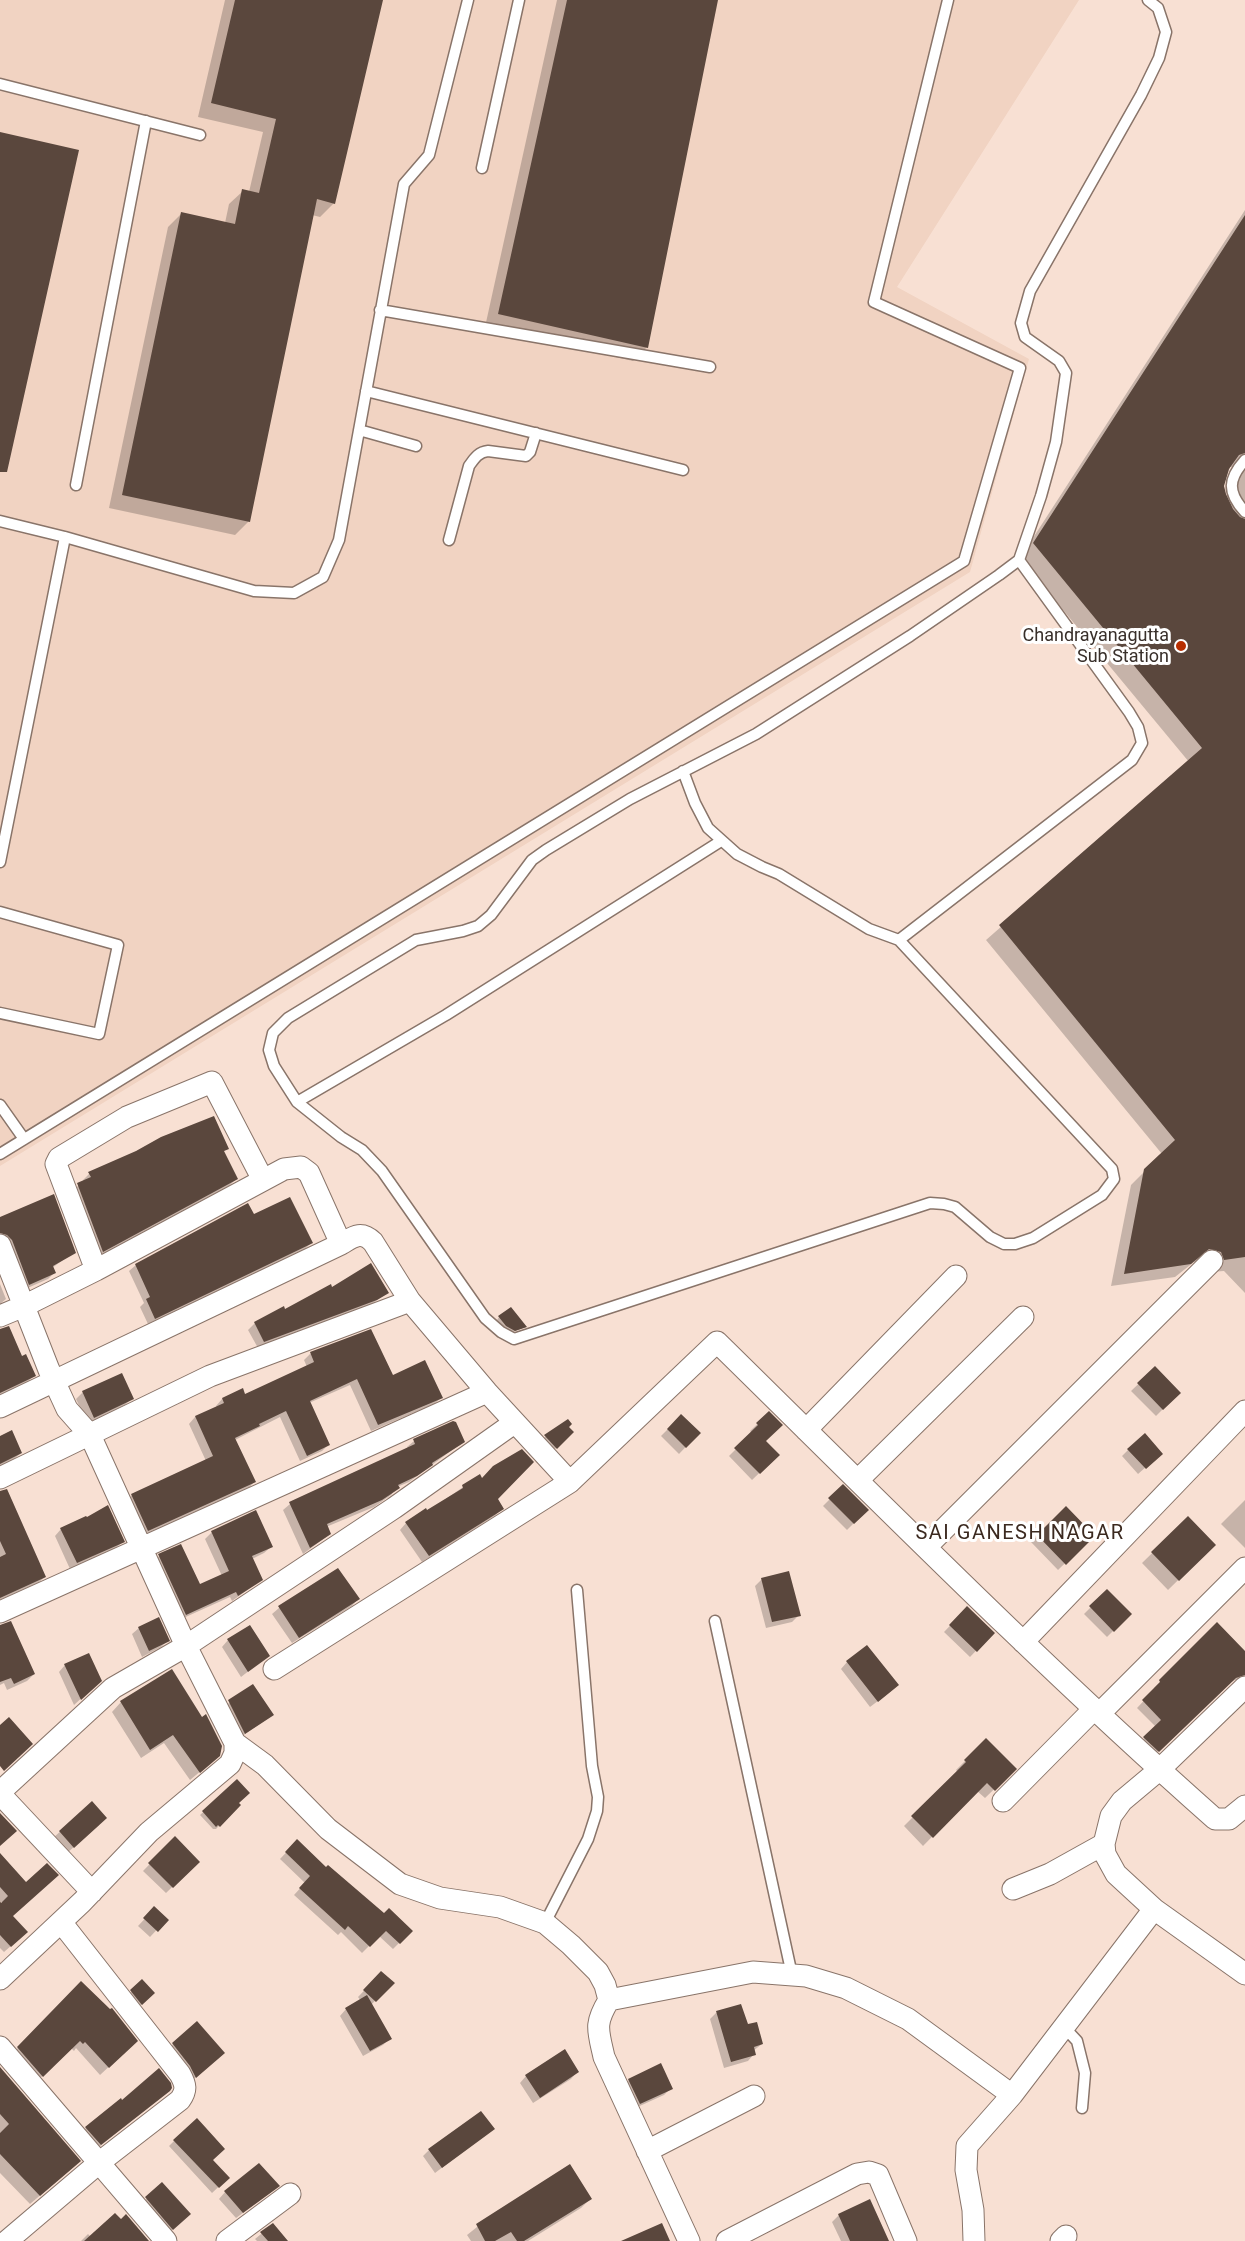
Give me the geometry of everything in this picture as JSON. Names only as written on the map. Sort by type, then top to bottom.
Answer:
[{"type":"street","points":[[96,1270],[56,1164],[59,1158],[127,1117],[212,1082],[263,1180]]},
{"type":"street","points":[[0,1316],[96,1270],[291,1167],[301,1167],[309,1173],[341,1244]]},
{"type":"street","points":[[0,1407],[356,1235],[368,1236],[410,1301],[514,1423],[570,1482]]},
{"type":"street","points":[[0,1245],[54,1382],[67,1409],[90,1435],[186,1646],[235,1743],[235,1752],[230,1764],[149,1832],[92,1892],[0,1979]]},
{"type":"street","points":[[926,1546],[1212,1261]]},
{"type":"street","points":[[806,1430],[956,1276]]},
{"type":"street","points":[[0,1478],[210,1376],[410,1301]]},
{"type":"street","points":[[858,1480],[1023,1317]]},
{"type":"street","points":[[274,1669],[570,1482],[717,1342],[1023,1641],[1159,1770],[1215,1819],[1229,1819],[1245,1806]]},
{"type":"street","points":[[0,1612],[487,1392]]},
{"type":"street","points":[[1023,1641],[1245,1410]]},
{"type":"street","points":[[92,1892],[0,1793],[113,1688],[186,1646],[394,1508],[514,1423]]},
{"type":"street","points":[[1003,1802],[1245,1568]]},
{"type":"street","points":[[1245,1687],[1159,1770],[1122,1801],[1111,1816],[1104,1844],[1105,1854],[1116,1874],[1154,1909],[1245,1974]]},
{"type":"street","points":[[235,1743],[265,1765],[328,1828],[400,1884],[440,1898],[500,1907],[545,1923],[598,1972],[609,2000],[601,2013],[597,2027],[604,2057],[689,2241]]},
{"type":"street","points":[[1013,1889],[1050,1874],[1104,1844]]},
{"type":"street","points":[[974,2241],[973,2210],[966,2170],[967,2146],[1012,2095],[1154,1909]]},
{"type":"street","points":[[7,2241],[100,2162],[180,2100],[186,2085],[126,2003],[61,1922]]},
{"type":"street","points":[[609,2000],[753,1972],[806,1976],[846,1988],[908,2019],[1012,2095]]},
{"type":"street","points":[[0,2047],[166,2241]]},
{"type":"street","points":[[647,2151],[754,2096]]},
{"type":"street","points":[[727,2241],[857,2174],[869,2172],[878,2175],[906,2241]]},
{"type":"street","points":[[227,2241],[290,2194]]},
{"type":"lane","points":[[0,521],[65,537],[254,591],[294,593],[323,577],[339,540],[405,184],[429,154],[468,0]]},
{"type":"lane","points":[[482,168],[519,0]]},
{"type":"lane","points":[[0,1154],[964,561],[1020,368],[874,302],[948,0]]},
{"type":"lane","points":[[683,771],[695,803],[708,828],[737,854],[779,874],[869,929],[899,940],[1112,1169],[1114,1179],[1101,1195],[1033,1238],[1016,1244],[1004,1244],[990,1237],[955,1207],[930,1203],[514,1339],[501,1332],[485,1318],[382,1171],[363,1150],[341,1137],[297,1102],[274,1066],[270,1050],[273,1033],[288,1018],[416,940],[478,926],[497,908],[532,860],[630,799],[683,771],[756,734],[910,636],[1019,560],[1041,496],[1056,442],[1066,374],[1059,361],[1025,337],[1021,323],[1030,291],[1141,95],[1159,58],[1166,32],[1158,8],[1148,0]]},
{"type":"lane","points":[[0,84],[200,135]]},
{"type":"lane","points":[[76,485],[146,121]]},
{"type":"lane","points":[[380,310],[710,367]]},
{"type":"lane","points":[[366,391],[683,470]]},
{"type":"lane","points":[[359,430],[416,446]]},
{"type":"lane","points":[[449,540],[469,466],[474,459],[482,452],[488,451],[526,456],[530,452],[536,434]]},
{"type":"lane","points":[[1245,460],[1233,473],[1231,489],[1245,512]]},
{"type":"lane","points":[[0,862],[65,537]]},
{"type":"lane","points":[[899,940],[1132,760],[1142,743],[1138,727],[1129,712],[1019,560]]},
{"type":"lane","points":[[297,1102],[446,1015],[721,841]]},
{"type":"lane","points":[[0,912],[118,945],[99,1034],[0,1013]]},
{"type":"lane","points":[[0,1105],[24,1139]]},
{"type":"lane","points":[[545,1923],[588,1839],[597,1811],[598,1797],[592,1766],[577,1590]]},
{"type":"lane","points":[[715,1621],[792,1975]]},
{"type":"lane","points":[[1063,2026],[1077,2041],[1085,2073],[1082,2108]]},
{"type":"shaded area","points":[[0,0],[1079,0],[897,287],[1029,359],[970,572],[0,1166]]},
{"type":"building","points":[[235,0],[383,0],[335,204],[317,199],[250,522],[122,495],[181,212],[235,224],[242,189],[259,193],[276,119],[211,103]]},
{"type":"building","points":[[567,0],[718,0],[648,348],[498,314]]},
{"type":"building","points":[[0,132],[79,150],[7,472],[0,472]]},
{"type":"building","name":"Chandrayanagutta Sub Station","points":[[1245,215],[1245,453],[1239,455],[1229,469],[1224,486],[1233,509],[1245,519],[1245,1257],[1224,1260],[1221,1252],[1209,1249],[1191,1264],[1124,1274],[1144,1169],[1175,1140],[999,925],[1202,748],[1033,543]]},
{"type":"building","points":[[214,1116],[229,1149],[224,1151],[238,1179],[103,1252],[77,1183],[91,1177],[88,1172],[136,1151],[161,1137]]},
{"type":"building","points":[[54,1194],[76,1253],[53,1266],[56,1273],[29,1285],[12,1240],[0,1233],[0,1217]]},
{"type":"building","points":[[290,1197],[313,1243],[155,1319],[146,1299],[150,1297],[135,1264],[248,1203],[254,1214]]},
{"type":"building","points":[[371,1263],[389,1293],[377,1300],[264,1342],[254,1322],[284,1306],[285,1309],[331,1284],[332,1287]]},
{"type":"building","points":[[511,1307],[527,1327],[515,1331],[506,1326],[498,1316]]},
{"type":"building","points":[[9,1326],[22,1356],[26,1354],[36,1376],[0,1393],[0,1329]]},
{"type":"building","points":[[371,1329],[393,1375],[425,1360],[443,1398],[378,1425],[357,1379],[310,1401],[330,1445],[307,1456],[286,1411],[235,1438],[256,1482],[148,1531],[131,1494],[213,1456],[195,1416],[224,1403],[222,1398],[243,1388],[245,1394],[314,1362],[310,1352]]},
{"type":"building","points":[[1155,1366],[1181,1393],[1163,1410],[1137,1383]]},
{"type":"building","points":[[122,1373],[134,1399],[94,1418],[82,1391]]},
{"type":"building","points":[[769,1411],[783,1425],[766,1441],[780,1455],[760,1474],[734,1448]]},
{"type":"building","points":[[681,1414],[701,1433],[686,1448],[667,1429]]},
{"type":"building","points":[[568,1419],[572,1424],[569,1427],[574,1432],[557,1449],[544,1435]]},
{"type":"building","points":[[453,1421],[456,1422],[465,1442],[432,1463],[433,1465],[417,1476],[398,1485],[400,1488],[382,1500],[327,1524],[331,1534],[310,1548],[289,1502],[415,1444],[413,1439]]},
{"type":"building","points":[[12,1430],[22,1453],[0,1464],[0,1436]]},
{"type":"building","points":[[1145,1433],[1163,1454],[1146,1469],[1127,1449]]},
{"type":"building","points":[[522,1449],[534,1462],[498,1499],[504,1509],[429,1556],[405,1522],[463,1488],[462,1485],[480,1474],[482,1478],[493,1466]]},
{"type":"building","points":[[843,1484],[869,1510],[854,1524],[828,1498]]},
{"type":"building","points":[[7,1489],[46,1577],[0,1598],[0,1557],[6,1554],[0,1541],[0,1491]]},
{"type":"building","points":[[108,1505],[125,1542],[77,1563],[60,1528]]},
{"type":"building","points":[[1066,1506],[1095,1536],[1066,1565],[1037,1535]]},
{"type":"building","points":[[256,1510],[273,1547],[252,1556],[263,1580],[238,1596],[236,1592],[186,1615],[158,1554],[181,1544],[200,1584],[229,1571],[211,1531]]},
{"type":"building","points":[[1188,1516],[1216,1545],[1179,1581],[1151,1552]]},
{"type":"building","points":[[338,1568],[360,1599],[299,1638],[278,1606]]},
{"type":"building","points":[[789,1571],[801,1616],[772,1622],[761,1578]]},
{"type":"building","points":[[1107,1589],[1132,1614],[1114,1632],[1089,1606]]},
{"type":"building","points":[[967,1606],[995,1633],[977,1652],[949,1625]]},
{"type":"building","points":[[159,1617],[170,1641],[149,1651],[138,1627]]},
{"type":"building","points":[[11,1621],[35,1674],[14,1684],[11,1678],[0,1682],[0,1625]]},
{"type":"building","points":[[1217,1622],[1245,1651],[1245,1675],[1236,1678],[1159,1752],[1143,1737],[1161,1720],[1142,1700]]},
{"type":"building","points":[[250,1625],[270,1656],[248,1672],[227,1639]]},
{"type":"building","points":[[867,1645],[899,1685],[878,1702],[846,1661]]},
{"type":"building","points":[[89,1653],[102,1681],[81,1700],[64,1664]]},
{"type":"building","points":[[172,1669],[202,1717],[206,1714],[222,1746],[220,1756],[200,1773],[173,1735],[150,1750],[120,1701]]},
{"type":"building","points":[[253,1684],[274,1715],[245,1734],[228,1700]]},
{"type":"building","points":[[9,1717],[33,1744],[4,1771],[0,1766],[0,1725]]},
{"type":"building","points":[[986,1738],[1017,1769],[995,1791],[987,1783],[933,1838],[911,1816],[966,1762],[964,1760]]},
{"type":"building","points":[[237,1779],[250,1793],[220,1827],[218,1825],[216,1827],[202,1811]]},
{"type":"building","points":[[92,1801],[107,1818],[74,1848],[59,1831]]},
{"type":"building","points":[[0,1813],[17,1831],[0,1846]]},
{"type":"building","points":[[175,1836],[200,1862],[173,1888],[148,1863]]},
{"type":"building","points":[[297,1839],[326,1867],[328,1865],[384,1913],[389,1908],[413,1931],[400,1944],[386,1931],[370,1947],[348,1926],[345,1930],[299,1888],[310,1876],[285,1852]]},
{"type":"building","points":[[0,1853],[26,1882],[47,1863],[59,1875],[13,1916],[28,1932],[11,1947],[0,1935],[0,1901],[1,1903],[8,1896],[0,1887]]},
{"type":"building","points":[[154,1906],[169,1920],[158,1932],[143,1918]]},
{"type":"building","points":[[381,1971],[395,1983],[376,2002],[363,1990]]},
{"type":"building","points":[[142,1979],[155,1993],[142,2005],[130,1990]]},
{"type":"building","points":[[81,1981],[110,2009],[112,2008],[138,2041],[109,2068],[85,2042],[83,2044],[80,2041],[43,2077],[17,2047]]},
{"type":"building","points":[[367,1995],[392,2039],[370,2051],[345,2008]]},
{"type":"building","points":[[741,2004],[748,2024],[757,2022],[763,2044],[754,2047],[756,2055],[731,2062],[716,2011]]},
{"type":"building","points":[[197,2021],[225,2053],[196,2078],[190,2066],[172,2043]]},
{"type":"building","points":[[565,2049],[579,2072],[540,2098],[525,2075]]},
{"type":"building","points":[[661,2063],[673,2089],[640,2104],[628,2079]]},
{"type":"building","points":[[0,2067],[81,2161],[40,2196],[0,2154],[0,2133],[9,2124],[0,2114]]},
{"type":"building","points":[[159,2068],[171,2083],[170,2091],[101,2145],[85,2127],[121,2098],[122,2100]]},
{"type":"building","points":[[481,2111],[495,2129],[442,2168],[428,2149]]},
{"type":"building","points":[[197,2118],[225,2149],[213,2160],[230,2178],[219,2188],[173,2140]]},
{"type":"building","points":[[259,2163],[280,2186],[243,2213],[224,2191]]},
{"type":"building","points":[[570,2164],[592,2199],[524,2241],[517,2241],[511,2232],[495,2241],[485,2241],[476,2224]]},
{"type":"building","points":[[162,2182],[191,2214],[173,2230],[145,2197]]},
{"type":"building","points":[[870,2199],[889,2241],[850,2241],[838,2214]]},
{"type":"building","points":[[115,2213],[121,2219],[126,2214],[149,2241],[84,2241]]},
{"type":"building","points":[[273,2223],[288,2241],[268,2241],[260,2232]]},
{"type":"building","points":[[662,2223],[670,2241],[621,2241]]},
{"type":"place","name":"Chandrayanagutta Sub Station","points":[[1181,646]]},
{"type":"district","name":"SAI GANESH NAGAR","points":[[1020,1534]]}]
